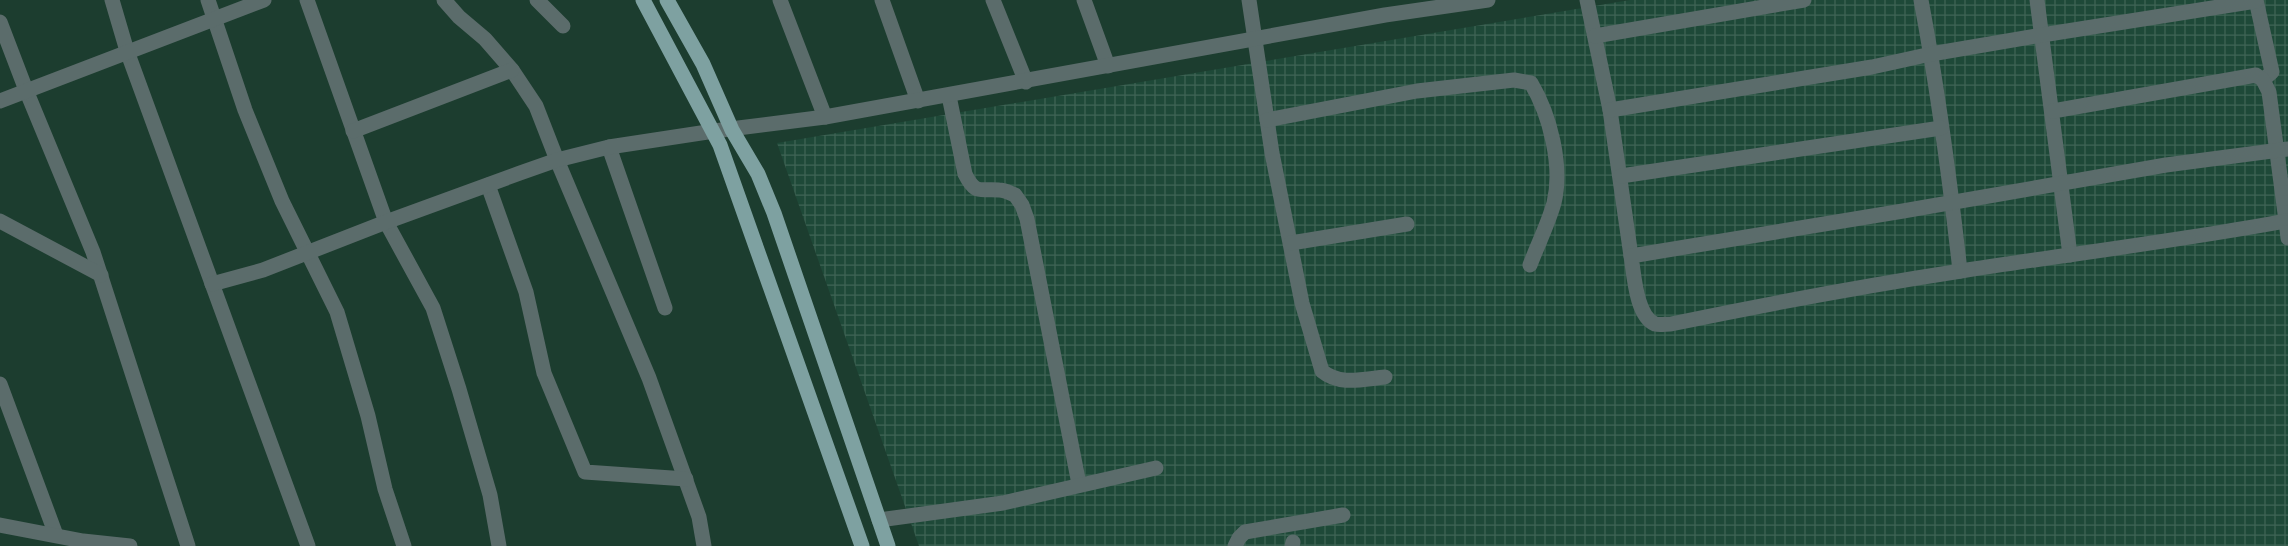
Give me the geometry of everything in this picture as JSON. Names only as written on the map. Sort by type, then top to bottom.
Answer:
[{"type":"main road","points":[[643,0],[714,131],[788,333],[862,546]]},
{"type":"main road","points":[[668,0],[703,64],[732,130],[758,174],[774,213],[888,546]]},
{"type":"street","points":[[112,0],[127,51],[308,546]]},
{"type":"street","points":[[208,0],[245,110],[282,201],[337,312],[368,416],[385,489],[404,546]]},
{"type":"street","points":[[0,101],[127,51],[216,20],[264,0]]},
{"type":"street","points":[[306,0],[386,222],[433,308],[490,495],[499,546]]},
{"type":"street","points":[[444,0],[459,17],[485,39],[512,70],[536,106],[557,160],[650,378],[699,517],[704,546]]},
{"type":"street","points":[[537,0],[563,26]]},
{"type":"street","points":[[780,0],[826,118]]},
{"type":"street","points":[[882,0],[918,101]]},
{"type":"street","points":[[994,0],[1026,82]]},
{"type":"street","points":[[1084,0],[1108,66]]},
{"type":"street","points":[[1249,0],[1272,153],[1302,303],[1322,371],[1330,377],[1342,381],[1384,377]]},
{"type":"street","points":[[212,284],[263,270],[386,222],[557,160],[609,147],[714,131],[826,118],[1385,15],[1488,0]]},
{"type":"street","points":[[1587,0],[1610,110],[1631,256],[1640,303],[1645,316],[1656,324],[1670,324],[1782,301],[1960,271],[2143,245],[2286,221]]},
{"type":"street","points":[[1595,36],[1804,0]]},
{"type":"street","points":[[1921,0],[1953,202],[1960,271]]},
{"type":"street","points":[[2037,0],[2053,111],[2070,255]]},
{"type":"street","points":[[1610,110],[1863,69],[1931,54],[2256,0],[2272,72],[2263,80]]},
{"type":"street","points":[[0,22],[101,275],[188,546]]},
{"type":"street","points":[[354,131],[512,70]]},
{"type":"street","points":[[2053,111],[2256,76],[2263,80],[2269,92],[2283,150],[2288,238]]},
{"type":"street","points":[[1267,120],[1417,91],[1514,80],[1531,83],[1538,94],[1557,159],[1554,202],[1530,265]]},
{"type":"street","points":[[949,96],[965,174],[970,185],[978,191],[999,190],[1016,195],[1022,205],[1031,238],[1079,484]]},
{"type":"street","points":[[1621,176],[1942,128]]},
{"type":"street","points":[[609,147],[665,308]]},
{"type":"street","points":[[1631,256],[2062,184],[2166,164],[2283,150]]},
{"type":"street","points":[[488,185],[526,292],[544,373],[585,472],[686,480]]},
{"type":"street","points":[[0,221],[101,275]]},
{"type":"street","points":[[1291,243],[1407,224]]},
{"type":"street","points":[[0,384],[56,535]]},
{"type":"street","points":[[879,520],[1003,503],[1079,484],[1156,468]]},
{"type":"street","points":[[1235,546],[1245,532],[1343,515]]},
{"type":"street","points":[[0,525],[56,535],[83,543],[130,546]]},
{"type":"shaded area","points":[[1630,0],[2288,0],[2288,546],[919,546],[777,143]]}]
